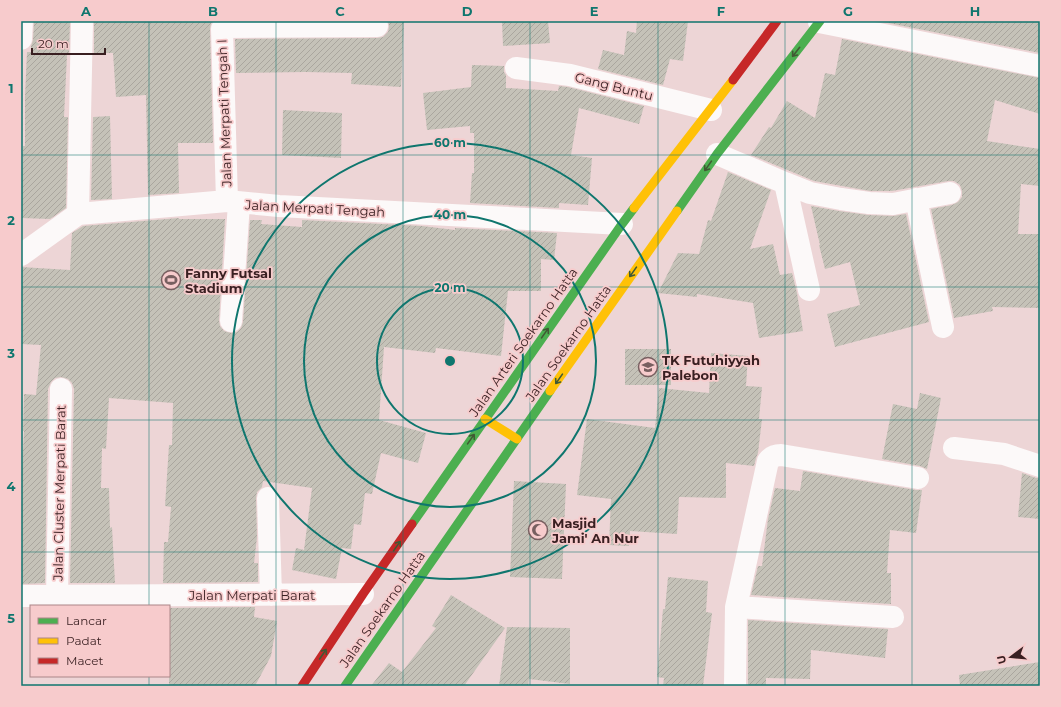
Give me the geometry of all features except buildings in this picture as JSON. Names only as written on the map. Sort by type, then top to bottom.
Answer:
[{"type":"main road","name":"Jalan Arteri Soekarno Hatta","points":[[302,686],[363,594],[622,224],[711,110],[776,21]]},
{"type":"main road","name":"Jalan Soekarno Hatta","points":[[345,686],[717,154],[819,21]]},
{"type":"main road","points":[[485,419],[517,439]]},
{"type":"street","points":[[21,39],[22,21]]},
{"type":"street","points":[[21,255],[78,214],[82,21]]},
{"type":"street","points":[[819,21],[1040,66]]},
{"type":"street","name":"Jalan Merpati Tengah I","points":[[233,202],[222,30],[226,27],[377,26]]},
{"type":"street","name":"Gang Buntu","points":[[516,68],[570,76],[711,110]]},
{"type":"street","points":[[717,154],[810,193],[869,203],[893,204],[950,193]]},
{"type":"street","points":[[785,183],[809,290]]},
{"type":"street","points":[[916,199],[943,327]]},
{"type":"street","points":[[231,321],[233,202]]},
{"type":"street","name":"Jalan Merpati Tengah","points":[[78,214],[233,202],[302,208],[622,224]]},
{"type":"street","name":"Jalan Cluster Merpati Barat","points":[[57,596],[61,389]]},
{"type":"street","points":[[954,448],[1004,454],[1040,466]]},
{"type":"street","points":[[734,686],[736,607],[768,461],[770,458],[781,455],[918,478]]},
{"type":"street","points":[[268,498],[271,595]]},
{"type":"street","name":"Jalan Merpati Barat","points":[[21,596],[363,594]]},
{"type":"street","points":[[736,607],[893,617]]},
{"type":"traffic: fast","points":[[677,211],[717,154],[820,21]]},
{"type":"traffic: fast","points":[[412,524],[634,208]]},
{"type":"traffic: fast","points":[[345,686],[550,391]]},
{"type":"traffic: slow","points":[[634,208],[733,80]]},
{"type":"traffic: slow","points":[[550,391],[677,211]]},
{"type":"traffic: slow","points":[[485,419],[517,439]]},
{"type":"traffic: jam","points":[[733,80],[777,21]]},
{"type":"traffic: jam","points":[[302,686],[363,594],[412,524]]},
{"type":"place","name":"Fanny Futsal Stadium","points":[[171,280]]},
{"type":"place","name":"TK Futuhiyyah Palebon","points":[[648,367]]},
{"type":"place","name":"Masjid Jami' An Nur","points":[[538,530]]}]
